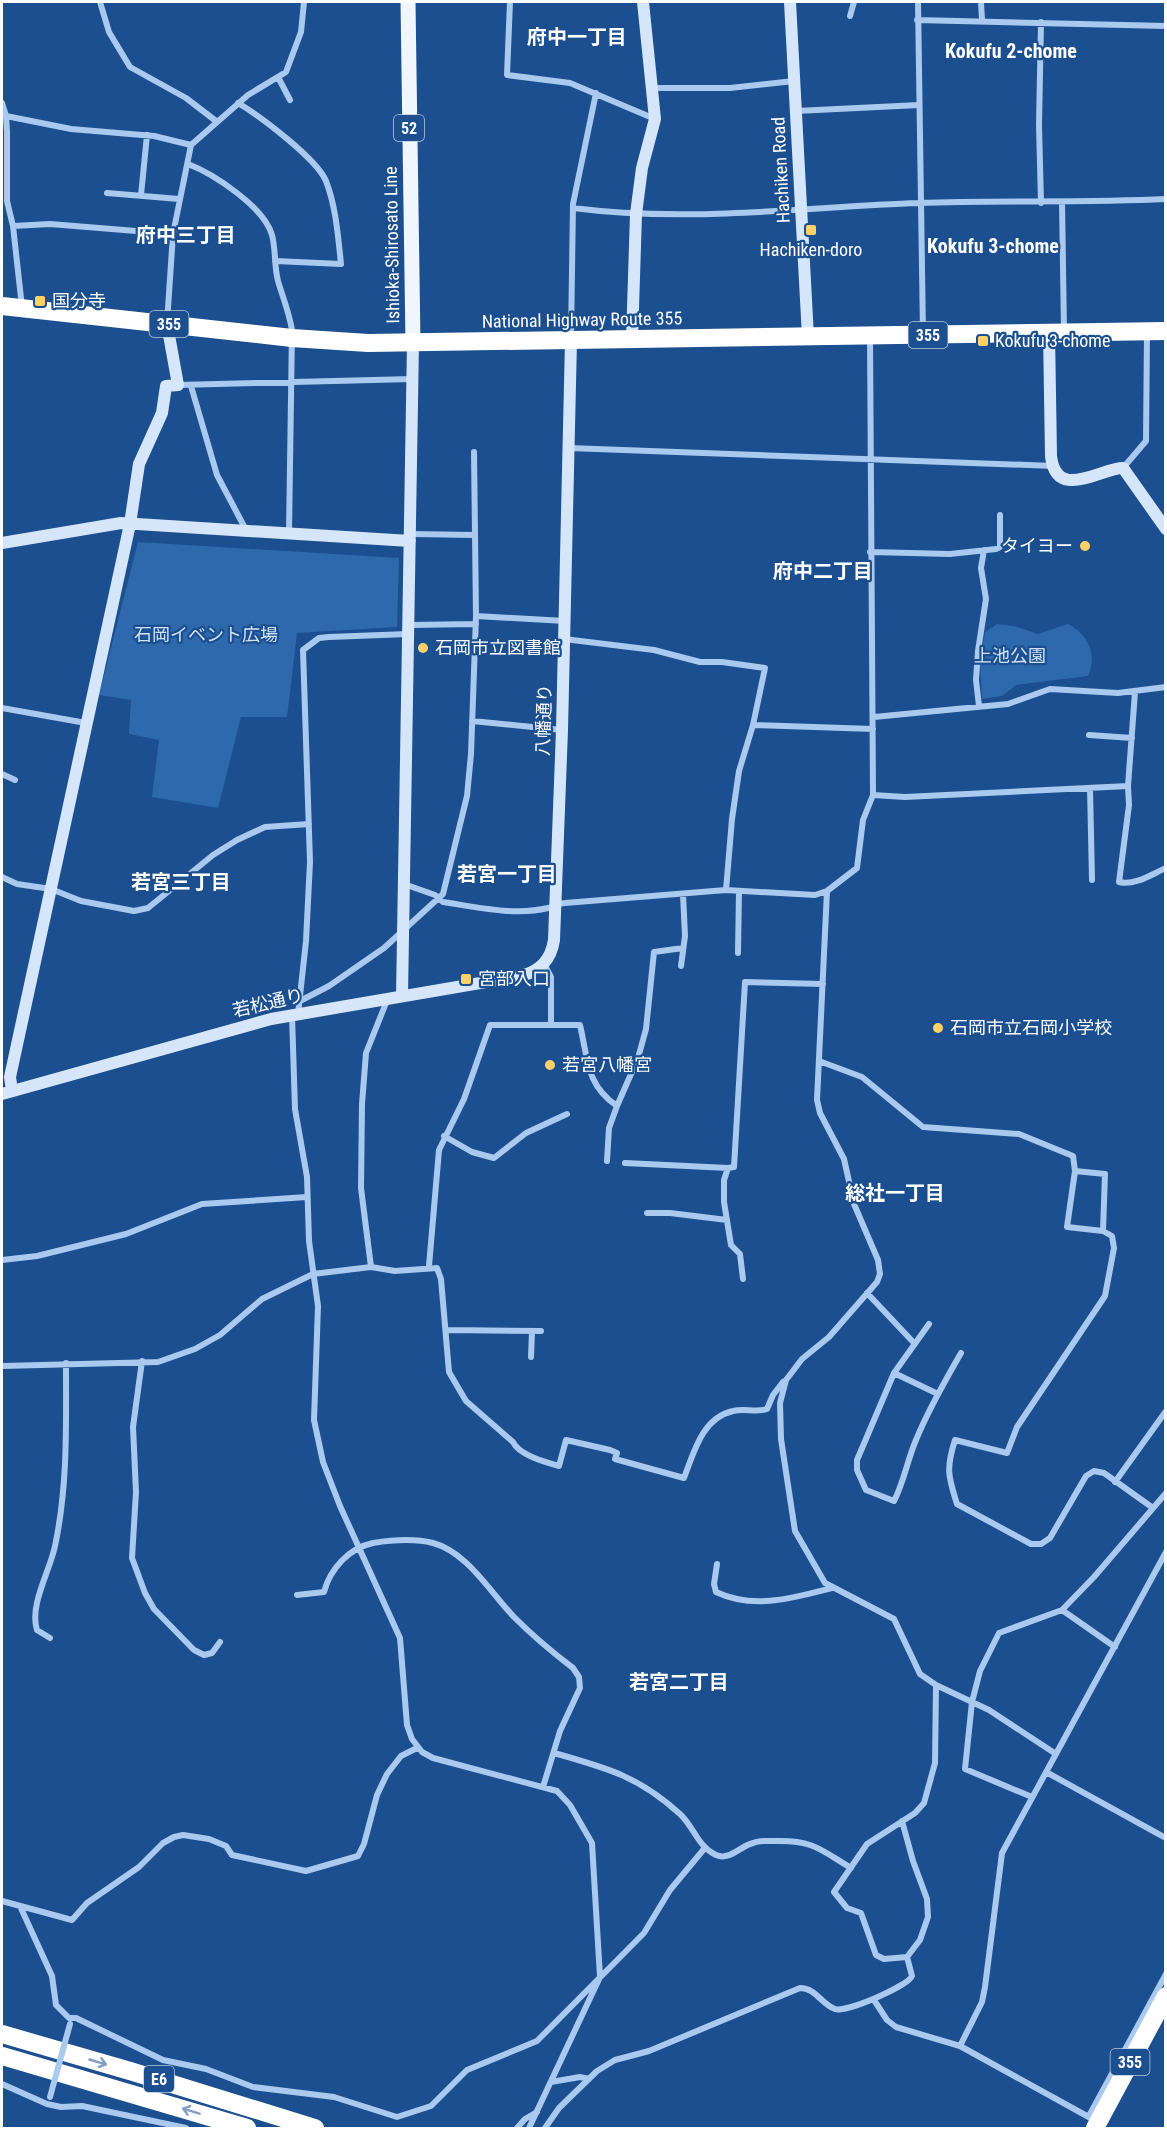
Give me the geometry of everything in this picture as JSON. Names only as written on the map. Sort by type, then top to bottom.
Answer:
[{"type":"highway","name":"National Highway Route 355","points":[[2,306],[292,338],[413,343],[1166,332]]},
{"type":"highway","name":"355","points":[[1094,2122],[1166,1996]]},
{"type":"highway","name":"E6","points":[[2,2034],[315,2128]]},
{"type":"highway","name":"E6","points":[[2,2056],[246,2128]]},
{"type":"main road","name":"Ishioka-Shirosato Line","points":[[408,2],[413,343]]},
{"type":"street","points":[[100,2],[109,32],[130,67],[186,98],[216,121]]},
{"type":"street","points":[[246,530],[217,475],[184,386],[167,324],[173,234],[191,145],[238,103],[288,69],[298,42],[304,2]]},
{"type":"street","points":[[510,2],[507,75],[570,83],[596,93],[616,105],[655,119]]},
{"type":"street","points":[[632,340],[636,214],[642,168],[655,119],[643,2]]},
{"type":"street","name":"Hachiken Road","points":[[790,2],[808,337]]},
{"type":"street","points":[[850,16],[854,2]]},
{"type":"street","points":[[918,2],[923,335]]},
{"type":"street","points":[[981,2],[982,20]]},
{"type":"street","points":[[917,20],[1166,26]]},
{"type":"street","points":[[1041,22],[1038,116],[1041,203]]},
{"type":"street","points":[[278,77],[290,100]]},
{"type":"street","points":[[653,88],[730,88],[794,81]]},
{"type":"street","points":[[571,341],[573,208],[580,161],[596,93]]},
{"type":"street","points":[[238,103],[267,122],[317,168],[325,178],[333,204],[340,264],[275,261]]},
{"type":"street","points":[[796,111],[919,105]]},
{"type":"street","points":[[22,308],[13,226],[5,209],[3,109],[71,129],[147,135],[191,145]]},
{"type":"street","points":[[141,195],[147,135]]},
{"type":"street","points":[[188,164],[232,188],[267,225],[272,235],[278,280],[288,308],[292,338],[289,533]]},
{"type":"street","points":[[107,193],[179,199]]},
{"type":"street","points":[[573,208],[636,214],[801,210],[920,203],[1041,203],[1166,199]]},
{"type":"street","points":[[1062,202],[1052,456],[1054,466],[1065,478],[1074,481],[1124,468],[1146,441],[1147,332]]},
{"type":"street","points":[[13,226],[50,224],[173,234]]},
{"type":"street","points":[[404,884],[435,895],[439,899],[509,910],[726,890],[815,895],[827,891],[857,868],[865,808],[873,795],[870,336]]},
{"type":"street","name":"八幡通り","points":[[544,964],[553,949],[555,904],[562,730],[571,341]]},
{"type":"street","points":[[402,996],[413,343]]},
{"type":"street","points":[[7,1093],[130,524],[139,465],[162,413],[166,386],[414,379]]},
{"type":"street","points":[[569,448],[1026,467],[1054,466]]},
{"type":"street","points":[[296,1010],[403,931],[443,894],[457,845],[467,796],[476,624],[474,452]]},
{"type":"street","points":[[1124,468],[1166,529]]},
{"type":"street","points":[[870,552],[950,554],[1000,547],[1000,515]]},
{"type":"street","points":[[2,543],[97,525],[130,524],[411,537],[475,535]]},
{"type":"street","points":[[979,706],[976,680],[986,598],[981,568],[984,550]]},
{"type":"street","points":[[476,616],[565,621]]},
{"type":"street","points":[[476,624],[319,638],[303,650],[309,824],[306,941],[296,1010],[295,1109],[307,1177],[319,1338],[314,1420],[323,1462],[400,1638],[407,1725],[417,1748],[433,1758],[557,1791],[570,1805],[592,1843],[600,1977],[529,2128]]},
{"type":"street","points":[[564,639],[654,650],[700,662],[722,662],[765,668],[753,725],[739,771],[726,890]]},
{"type":"street","points":[[874,717],[1008,704],[1050,689],[1134,692],[1166,687]]},
{"type":"street","points":[[1134,692],[1128,786],[1129,805],[1119,882],[1126,884],[1166,868]]},
{"type":"street","points":[[2,708],[86,723]]},
{"type":"street","points":[[472,721],[562,730]]},
{"type":"street","points":[[753,725],[873,729]]},
{"type":"street","points":[[1089,735],[1132,738]]},
{"type":"street","points":[[2,774],[15,780]]},
{"type":"street","points":[[873,795],[904,797],[1128,786]]},
{"type":"street","points":[[1090,788],[1092,879]]},
{"type":"street","points":[[2,877],[17,884],[51,889],[81,901],[134,911],[148,908],[213,855],[237,840],[265,827],[309,824]]},
{"type":"street","points":[[738,953],[739,891]]},
{"type":"street","points":[[2,1372],[5,1366],[158,1362],[172,1359],[219,1335],[262,1299],[313,1274],[371,1268],[395,1271],[429,1266],[437,1268],[441,1279],[449,1372],[465,1401],[497,1427],[516,1449],[559,1466],[566,1440],[610,1450],[617,1454],[615,1459],[684,1478],[705,1430],[725,1413],[767,1409],[773,1395],[792,1369],[828,1337],[867,1293],[880,1274],[878,1260],[854,1204],[844,1159],[820,1113],[817,1067],[827,891]]},
{"type":"street","points":[[681,966],[683,894]]},
{"type":"street","points":[[608,1161],[609,1128],[638,1058],[646,1029],[654,952],[683,948]]},
{"type":"street","points":[[544,964],[551,977],[551,1023]]},
{"type":"street","name":"若松通り","points":[[7,1093],[296,1010],[402,996],[521,976],[537,970],[544,964]]},
{"type":"street","points":[[625,1163],[734,1167],[745,982],[823,984]]},
{"type":"street","points":[[371,1268],[361,1188],[363,1083],[366,1053],[388,998]]},
{"type":"street","points":[[429,1266],[438,1157],[444,1136],[464,1099],[490,1025],[551,1023],[580,1025],[591,1077],[602,1095],[617,1106]]},
{"type":"street","points":[[819,1061],[862,1077],[923,1127],[1019,1134],[1073,1156],[1075,1171],[1067,1227],[1103,1231],[1112,1236],[1114,1248],[1105,1296],[1022,1419],[1007,1453],[955,1440],[948,1462],[948,1475],[957,1504],[1031,1544],[1041,1544],[1050,1538],[1086,1476],[1094,1472],[1104,1473],[1153,1508]]},
{"type":"street","points":[[444,1136],[472,1152],[494,1158],[526,1133],[567,1114]]},
{"type":"street","points":[[729,1168],[724,1187],[727,1220],[731,1245],[740,1254],[743,1279]]},
{"type":"street","points":[[1075,1171],[1105,1174],[1103,1231]]},
{"type":"street","points":[[2,1260],[37,1256],[126,1234],[202,1204],[307,1197]]},
{"type":"street","points":[[647,1213],[670,1213],[727,1220]]},
{"type":"street","points":[[867,1293],[915,1344]]},
{"type":"street","points":[[929,1324],[894,1373],[857,1460],[857,1470],[866,1490],[894,1501],[903,1484],[903,1473],[917,1437],[961,1353]]},
{"type":"street","points":[[447,1330],[541,1331]]},
{"type":"street","points":[[531,1357],[532,1331]]},
{"type":"street","points":[[142,1361],[133,1427],[136,1492],[132,1558],[145,1593],[154,1609],[194,1650],[204,1655],[212,1653],[220,1642]]},
{"type":"street","points":[[50,1638],[38,1630],[35,1616],[55,1546],[63,1500],[66,1456],[66,1363]]},
{"type":"street","points":[[894,1373],[938,1394]]},
{"type":"street","points":[[786,1380],[780,1415],[792,1521],[800,1542],[825,1583],[894,1619],[920,1674],[936,1685],[972,1702],[1056,1754]]},
{"type":"street","points":[[1114,1482],[1166,1411]]},
{"type":"street","points":[[1032,1797],[965,1769],[972,1702],[981,1671],[999,1633],[1062,1610],[1094,1577],[1166,1493]]},
{"type":"street","points":[[297,1595],[324,1592],[328,1577],[359,1546],[389,1540],[412,1540],[434,1543],[447,1549],[471,1568],[530,1633],[573,1668],[579,1677],[580,1688],[560,1731],[543,1787]]},
{"type":"street","points":[[960,2046],[982,2002],[1000,1859],[1166,1552]]},
{"type":"street","points":[[717,1564],[714,1584],[716,1592],[731,1599],[758,1603],[832,1588]]},
{"type":"street","points":[[1062,1610],[1086,1629],[1115,1647]]},
{"type":"street","points":[[907,1957],[884,1959],[876,1955],[861,1913],[847,1908],[838,1900],[834,1892],[867,1844],[915,1813],[924,1803],[935,1763],[936,1685]]},
{"type":"street","points":[[2,1900],[72,1920],[87,1903],[139,1867],[163,1843],[183,1834],[220,1843],[230,1850],[232,1855],[306,1871],[350,1859],[358,1856],[364,1844],[377,1796],[387,1774],[401,1756],[417,1748]]},
{"type":"street","points":[[554,1753],[617,1771],[640,1784],[681,1815],[704,1849],[718,1856],[729,1856],[753,1842],[799,1840],[812,1844],[851,1868]]},
{"type":"street","points":[[1046,1772],[1166,1838]]},
{"type":"street","points":[[545,2128],[559,2108],[589,2079],[615,2060],[649,2050],[800,1988],[810,1989],[837,2010],[874,2000],[878,1995],[912,1979],[907,1957],[924,1932],[928,1910],[902,1821]]},
{"type":"street","points":[[47,2104],[70,2021],[76,2018],[163,2060],[206,2069],[238,2083],[334,2097],[398,2117],[431,2106],[467,2070],[537,2041],[644,1933],[670,1890],[704,1849]]},
{"type":"street","points":[[20,1906],[52,1977],[56,2005],[70,2021]]},
{"type":"street","points":[[874,2000],[887,2020],[896,2027],[960,2046],[1094,2122],[1166,1974]]},
{"type":"street","points":[[551,2082],[589,2079]]},
{"type":"street","points":[[2,2084],[47,2104],[61,2107],[82,2106],[186,2128]]},
{"type":"street","points":[[517,2128],[538,2111]]},
{"type":"green space","name":"石岡イベント広場","points":[[138,542],[399,558],[397,627],[297,633],[287,717],[241,717],[218,808],[152,797],[159,740],[129,734],[131,700],[99,695]]},
{"type":"green space","name":"上池公園","points":[[997,624],[1014,626],[1038,634],[1068,624],[1075,628],[1086,639],[1091,653],[1091,668],[1088,676],[1016,685],[1002,696],[982,699],[980,662],[985,632]]},
{"type":"place","name":"Hachiken-doro","points":[[811,230]]},
{"type":"place","name":"国分寺","points":[[40,301]]},
{"type":"place","name":"Kokufu 3-chome","points":[[983,341]]},
{"type":"place","name":"タイヨー","points":[[1085,546]]},
{"type":"place","name":"石岡市立図書館","points":[[423,648]]},
{"type":"place","name":"宮部入口","points":[[466,979]]},
{"type":"place","name":"石岡市立石岡小学校","points":[[938,1028]]},
{"type":"place","name":"若宮八幡宮","points":[[550,1065]]},
{"type":"district","name":"府中一丁目","points":[[577,37]]},
{"type":"district","name":"Kokufu 2-chome","points":[[1011,51]]},
{"type":"district","name":"府中三丁目","points":[[186,235]]},
{"type":"district","name":"Kokufu 3-chome","points":[[993,246]]},
{"type":"district","name":"府中二丁目","points":[[823,571]]},
{"type":"district","name":"若宮一丁目","points":[[507,874]]},
{"type":"district","name":"若宮三丁目","points":[[181,882]]},
{"type":"district","name":"総社一丁目","points":[[895,1193]]},
{"type":"district","name":"若宮二丁目","points":[[679,1682]]}]
